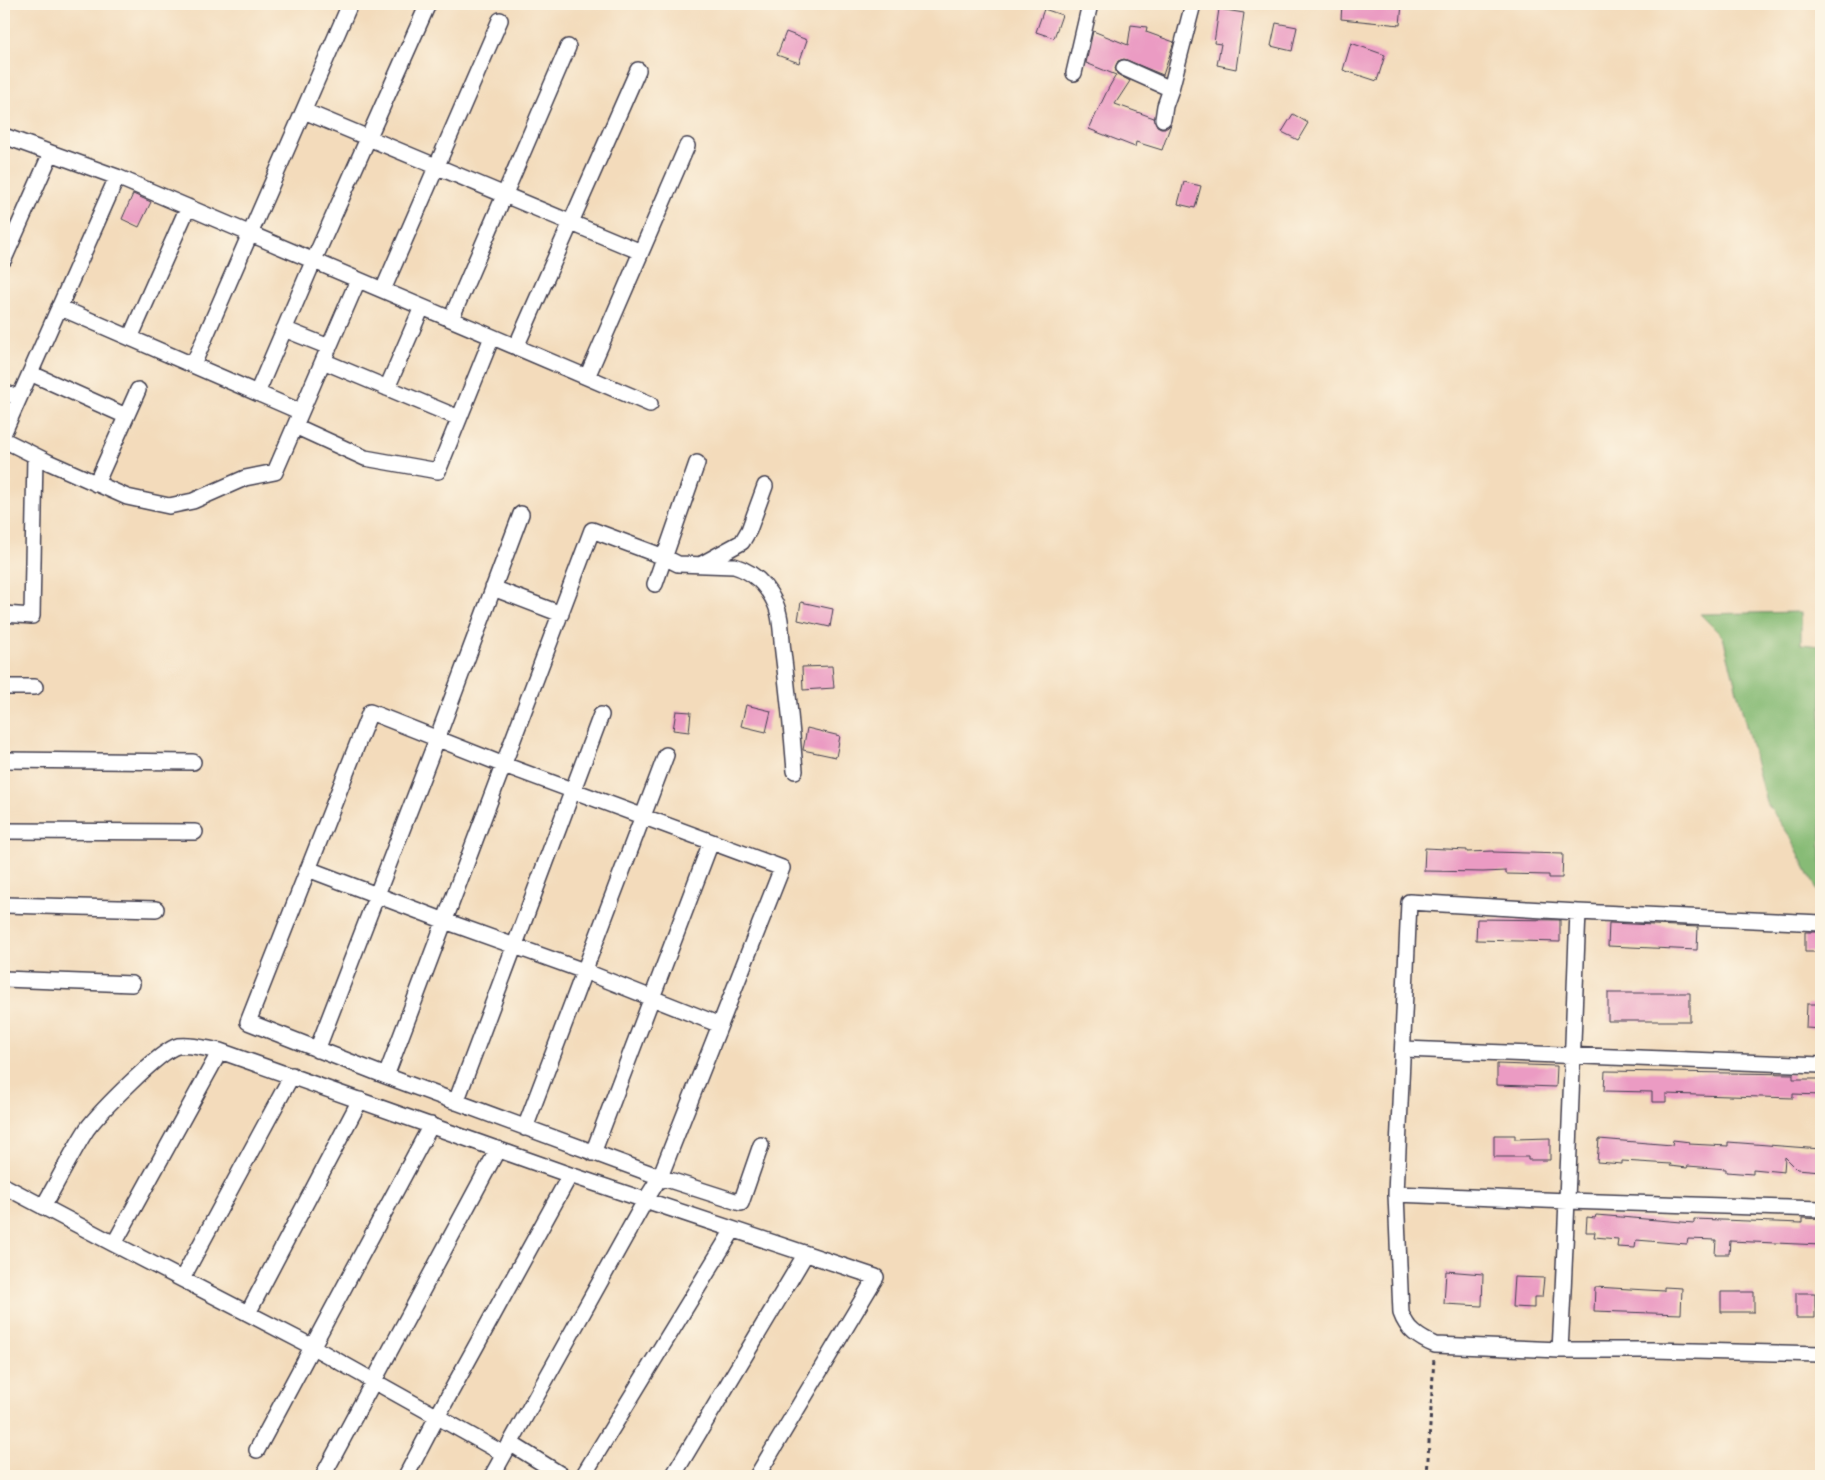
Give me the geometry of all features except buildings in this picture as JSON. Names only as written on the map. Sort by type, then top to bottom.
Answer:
[{"type":"street","points":[[193,365],[350,4]]},
{"type":"street","points":[[257,393],[428,4]]},
{"type":"street","points":[[1074,73],[1090,4]]},
{"type":"street","points":[[1163,119],[1192,4]]},
{"type":"street","points":[[383,290],[500,20]]},
{"type":"street","points":[[451,319],[568,47]]},
{"type":"street","points":[[1124,68],[1171,89]]},
{"type":"street","points":[[516,347],[638,70]]},
{"type":"street","points":[[304,111],[641,252]]},
{"type":"street","points":[[4,136],[117,177],[650,404]]},
{"type":"street","points":[[586,377],[687,146]]},
{"type":"street","points":[[4,259],[51,153]]},
{"type":"street","points":[[4,432],[117,177]]},
{"type":"street","points":[[130,338],[188,207]]},
{"type":"street","points":[[4,440],[127,497],[169,506],[192,501],[245,478],[275,472],[358,280]]},
{"type":"street","points":[[387,388],[422,307]]},
{"type":"street","points":[[59,308],[257,393],[365,458],[438,471],[492,337]]},
{"type":"street","points":[[284,329],[387,388],[459,418]]},
{"type":"street","points":[[30,374],[126,416]]},
{"type":"street","points":[[96,484],[138,390]]},
{"type":"street","points":[[4,392],[19,398]]},
{"type":"street","points":[[4,614],[32,616],[35,456]]},
{"type":"street","points":[[655,584],[697,463]]},
{"type":"street","points":[[700,566],[742,542],[749,530],[765,486]]},
{"type":"street","points":[[317,1050],[437,739],[521,514]]},
{"type":"street","points":[[386,1076],[592,530],[678,564],[734,566],[753,574],[765,586],[776,605],[790,707],[794,771]]},
{"type":"street","points":[[493,588],[561,614]]},
{"type":"street","points":[[4,687],[35,688]]},
{"type":"street","points":[[492,1476],[660,1177],[782,868],[504,765],[370,712],[248,1022],[317,1050],[593,1153],[660,1177],[741,1202],[761,1144]]},
{"type":"street","points":[[456,1102],[601,715]]},
{"type":"street","points":[[525,1128],[666,755]]},
{"type":"street","points":[[4,760],[193,762]]},
{"type":"street","points":[[4,831],[195,832]]},
{"type":"street","points":[[593,1153],[711,842]]},
{"type":"street","points":[[308,869],[584,971],[720,1025]]},
{"type":"street","points":[[1821,923],[1409,902],[1404,1049],[1396,1194],[1401,1313],[1410,1330],[1418,1337],[1435,1345],[1560,1350],[1821,1354]]},
{"type":"street","points":[[4,905],[156,909]]},
{"type":"street","points":[[1560,1350],[1568,1201],[1578,912]]},
{"type":"street","points":[[4,979],[132,984]]},
{"type":"street","points":[[43,1206],[88,1129],[117,1097],[160,1056],[178,1046],[220,1051],[645,1201],[876,1277],[757,1476]]},
{"type":"street","points":[[1404,1049],[1821,1065]]},
{"type":"street","points":[[114,1244],[220,1051]]},
{"type":"street","points":[[182,1279],[292,1075]]},
{"type":"street","points":[[248,1313],[360,1100]]},
{"type":"street","points":[[257,1450],[431,1125]]},
{"type":"street","points":[[325,1472],[498,1149]]},
{"type":"street","points":[[406,1476],[570,1175]]},
{"type":"street","points":[[4,1186],[311,1346],[437,1417],[507,1448],[563,1476]]},
{"type":"street","points":[[1396,1194],[1821,1209]]},
{"type":"street","points":[[583,1476],[733,1230]]},
{"type":"street","points":[[673,1476],[805,1255]]},
{"type":"path","points":[[1427,1476],[1435,1345]]},
{"type":"green space","points":[[1801,612],[1801,644],[1821,646],[1821,896],[1791,838],[1766,802],[1723,637],[1700,614]]}]
